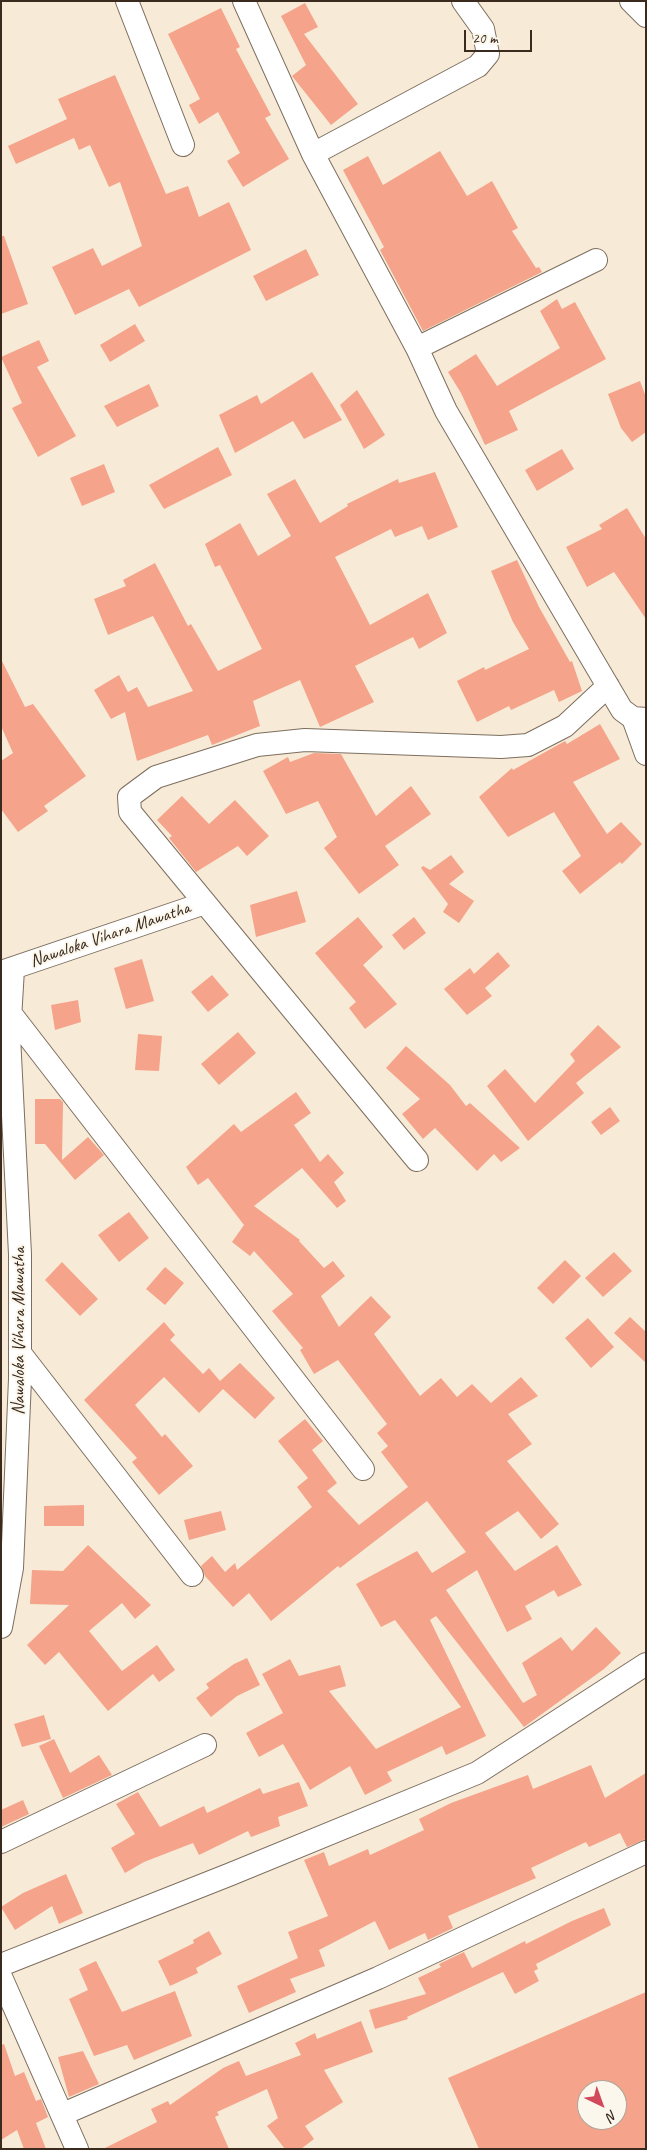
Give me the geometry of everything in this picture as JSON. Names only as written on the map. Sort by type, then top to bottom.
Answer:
[{"type":"street","points":[[127,1],[183,145]]},
{"type":"street","points":[[244,1],[313,154],[417,348],[446,411],[622,710],[640,718],[646,754]]},
{"type":"street","points":[[313,154],[478,66],[488,54],[483,29],[463,1]]},
{"type":"street","points":[[631,1],[646,16]]},
{"type":"street","points":[[417,348],[596,260]]},
{"type":"street","points":[[204,903],[130,812],[129,797],[156,777],[256,745],[305,740],[500,746],[528,745],[565,726],[608,686]]},
{"type":"street","name":"Nawaloka Vihara Mawatha","points":[[1,1627],[12,1568],[20,1353],[20,1254],[10,1036],[11,1014],[7,970],[204,903],[416,1160]]},
{"type":"street","points":[[11,1014],[363,1470]]},
{"type":"street","points":[[20,1353],[192,1575]]},
{"type":"street","points":[[1,1965],[231,1874],[476,1773],[646,1664]]},
{"type":"street","points":[[1,1842],[205,1745]]},
{"type":"street","points":[[63,2114],[378,1978],[646,1852]]},
{"type":"street","points":[[1,1977],[78,2149]]},
{"type":"building","points":[[305,3],[318,27],[304,34],[358,104],[331,125],[292,76],[306,65],[281,16]]},
{"type":"building","points":[[221,8],[240,47],[236,49],[271,115],[265,118],[289,159],[243,187],[227,161],[240,153],[218,112],[199,124],[189,105],[200,99],[168,34]]},
{"type":"building","points":[[115,75],[166,194],[188,186],[199,217],[229,202],[251,250],[139,307],[129,289],[75,315],[52,267],[93,248],[102,266],[142,246],[120,182],[109,187],[90,145],[79,150],[74,138],[16,164],[8,146],[67,119],[58,99]]},
{"type":"building","points":[[440,151],[467,196],[492,181],[518,228],[512,231],[536,268],[539,267],[542,272],[423,331],[380,250],[384,247],[343,170],[368,156],[383,185]]},
{"type":"building","points":[[1,236],[4,236],[28,304],[1,314]]},
{"type":"building","points":[[306,249],[319,275],[266,301],[253,276]]},
{"type":"building","points":[[557,299],[562,309],[575,302],[606,359],[509,411],[518,430],[485,445],[461,393],[448,372],[476,354],[497,386],[560,348],[540,311]]},
{"type":"building","points":[[135,324],[145,341],[110,362],[100,345]]},
{"type":"building","points":[[39,340],[49,361],[37,367],[76,436],[38,457],[12,408],[22,403],[1,357]]},
{"type":"building","points":[[312,372],[342,420],[304,439],[293,421],[235,453],[219,415],[257,395],[261,404]]},
{"type":"building","points":[[640,381],[646,397],[646,432],[632,442],[621,428],[608,394]]},
{"type":"building","points":[[149,384],[159,406],[117,427],[104,406]]},
{"type":"building","points":[[357,390],[385,435],[364,449],[340,405]]},
{"type":"building","points":[[218,447],[232,475],[164,509],[149,485]]},
{"type":"building","points":[[562,449],[574,469],[537,491],[525,470]]},
{"type":"building","points":[[104,464],[115,492],[82,506],[70,478]]},
{"type":"building","points":[[435,472],[458,527],[428,540],[422,526],[395,537],[391,529],[335,557],[370,625],[428,593],[447,633],[419,649],[413,637],[355,666],[374,702],[320,727],[300,680],[253,701],[260,726],[212,745],[208,735],[137,761],[125,712],[111,719],[94,690],[119,675],[128,692],[137,687],[148,707],[193,691],[153,616],[108,635],[94,599],[126,586],[123,580],[155,563],[188,626],[191,624],[218,671],[262,649],[220,565],[215,567],[205,544],[240,523],[258,556],[291,536],[267,494],[295,479],[320,523],[348,506],[347,504],[398,479],[399,483]]},
{"type":"building","points":[[627,508],[646,539],[646,619],[614,572],[587,587],[566,547],[602,529],[599,525]]},
{"type":"building","points":[[517,560],[539,607],[570,662],[572,661],[582,691],[559,702],[554,690],[511,710],[509,706],[477,722],[457,681],[484,667],[485,670],[529,649],[513,622],[491,571]]},
{"type":"building","points":[[1,659],[25,707],[33,704],[86,776],[44,806],[48,811],[18,832],[1,809],[1,761],[13,753],[1,726]]},
{"type":"building","points":[[600,724],[620,759],[573,782],[607,834],[621,822],[642,844],[622,864],[620,862],[580,894],[562,871],[581,856],[554,812],[508,837],[479,797],[512,768],[513,770],[565,741],[567,744]]},
{"type":"building","points":[[314,753],[341,754],[376,816],[411,786],[431,814],[385,846],[399,865],[359,894],[324,848],[337,837],[318,801],[286,814],[263,771],[288,757],[290,762]]},
{"type":"building","points":[[182,796],[209,824],[235,800],[269,836],[247,856],[238,846],[196,872],[169,838],[172,836],[157,820]]},
{"type":"building","points":[[451,855],[464,872],[449,884],[474,901],[459,923],[443,912],[448,904],[421,868],[423,866],[430,870]]},
{"type":"building","points":[[297,891],[306,922],[256,937],[250,905]]},
{"type":"building","points":[[358,917],[383,947],[363,965],[397,1004],[365,1029],[349,1008],[356,1002],[315,953]]},
{"type":"building","points":[[414,917],[426,933],[404,950],[392,935]]},
{"type":"building","points":[[498,952],[510,966],[485,988],[492,996],[467,1015],[444,989],[470,968],[474,974]]},
{"type":"building","points":[[142,959],[154,1001],[126,1009],[114,968]]},
{"type":"building","points":[[212,975],[229,995],[208,1012],[191,992]]},
{"type":"building","points":[[78,1000],[81,1022],[55,1030],[51,1005]]},
{"type":"building","points":[[598,1025],[621,1047],[576,1083],[584,1093],[528,1141],[487,1086],[505,1069],[535,1103],[575,1061],[570,1054]]},
{"type":"building","points":[[238,1032],[256,1053],[219,1085],[201,1064]]},
{"type":"building","points":[[138,1034],[162,1036],[159,1071],[135,1070]]},
{"type":"building","points":[[406,1046],[450,1085],[466,1106],[470,1103],[520,1148],[501,1162],[494,1154],[477,1171],[435,1128],[423,1139],[402,1114],[420,1099],[386,1068]]},
{"type":"building","points":[[296,1092],[311,1113],[294,1125],[320,1162],[328,1154],[344,1173],[334,1182],[346,1201],[337,1208],[302,1168],[254,1206],[300,1240],[324,1268],[333,1261],[345,1276],[321,1296],[339,1327],[371,1296],[391,1317],[374,1334],[420,1396],[441,1378],[457,1397],[472,1384],[491,1403],[521,1377],[538,1396],[508,1414],[532,1444],[507,1461],[559,1524],[541,1539],[518,1511],[485,1533],[515,1571],[557,1545],[582,1585],[558,1597],[554,1590],[525,1606],[532,1619],[507,1632],[477,1570],[446,1590],[523,1703],[537,1695],[522,1663],[561,1637],[572,1651],[596,1627],[621,1653],[604,1669],[524,1727],[436,1616],[430,1620],[486,1736],[446,1755],[442,1746],[387,1772],[392,1781],[365,1795],[350,1766],[310,1790],[283,1744],[259,1757],[246,1733],[283,1713],[262,1674],[290,1659],[299,1676],[340,1665],[346,1686],[329,1691],[376,1749],[461,1707],[395,1620],[381,1627],[356,1584],[417,1551],[432,1573],[466,1552],[427,1501],[340,1568],[338,1566],[271,1621],[249,1593],[233,1607],[205,1576],[201,1566],[212,1556],[225,1572],[235,1563],[237,1570],[312,1507],[297,1487],[308,1478],[278,1441],[305,1419],[323,1441],[312,1450],[337,1483],[327,1491],[359,1525],[408,1487],[381,1452],[388,1446],[377,1433],[387,1424],[338,1360],[314,1374],[300,1350],[303,1348],[272,1311],[293,1294],[254,1251],[250,1256],[232,1242],[244,1225],[208,1178],[198,1185],[186,1167],[234,1124],[241,1132]]},
{"type":"building","points":[[35,1099],[60,1099],[63,1102],[62,1160],[88,1137],[104,1155],[75,1180],[45,1144],[35,1144]]},
{"type":"building","points":[[610,1107],[620,1121],[601,1135],[591,1122]]},
{"type":"building","points":[[129,1212],[149,1238],[119,1262],[98,1235]]},
{"type":"building","points":[[614,1252],[632,1271],[603,1297],[585,1278]]},
{"type":"building","points":[[565,1260],[581,1276],[553,1304],[537,1288]]},
{"type":"building","points":[[62,1262],[98,1299],[80,1316],[45,1280]]},
{"type":"building","points":[[165,1267],[184,1283],[165,1305],[146,1289]]},
{"type":"building","points":[[630,1317],[646,1332],[646,1363],[614,1333]]},
{"type":"building","points":[[588,1318],[614,1347],[591,1368],[565,1338]]},
{"type":"building","points":[[164,1322],[175,1335],[170,1340],[203,1374],[209,1368],[220,1381],[240,1363],[275,1398],[255,1419],[223,1389],[199,1413],[164,1377],[135,1405],[162,1437],[165,1434],[193,1466],[159,1495],[132,1462],[137,1458],[84,1400]]},
{"type":"building","points":[[84,1505],[84,1526],[44,1526],[44,1506]]},
{"type":"building","points":[[221,1511],[226,1530],[189,1540],[184,1520]]},
{"type":"building","points":[[88,1545],[151,1605],[135,1619],[122,1603],[89,1631],[122,1671],[157,1645],[175,1670],[159,1682],[153,1674],[108,1711],[59,1652],[45,1665],[27,1645],[69,1605],[30,1604],[32,1570],[63,1571]]},
{"type":"building","points":[[247,1658],[260,1685],[237,1696],[211,1717],[196,1698],[209,1688],[206,1684],[234,1664]]},
{"type":"building","points":[[44,1715],[51,1739],[22,1747],[14,1724]]},
{"type":"building","points":[[54,1739],[70,1773],[99,1755],[112,1775],[63,1798],[39,1746]]},
{"type":"building","points":[[591,1765],[605,1798],[646,1773],[646,1839],[627,1847],[620,1833],[589,1847],[586,1842],[531,1868],[536,1878],[448,1916],[453,1928],[428,1940],[425,1933],[389,1950],[375,1921],[319,1950],[325,1966],[290,1979],[296,1992],[249,2013],[237,1986],[298,1958],[288,1932],[328,1916],[304,1860],[324,1852],[329,1866],[368,1849],[370,1855],[424,1830],[419,1819],[451,1803],[528,1775],[533,1789]]},
{"type":"building","points":[[299,1782],[308,1806],[278,1817],[280,1826],[251,1837],[248,1831],[199,1855],[193,1843],[144,1862],[125,1873],[111,1848],[135,1834],[116,1804],[138,1792],[160,1827],[204,1806],[207,1813],[260,1788],[263,1794]]},
{"type":"building","points":[[23,1800],[29,1814],[1,1827],[1,1810]]},
{"type":"building","points":[[66,1874],[83,1913],[59,1924],[52,1906],[15,1930],[1,1907],[23,1893]]},
{"type":"building","points":[[604,1908],[611,1925],[536,1964],[538,1969],[534,1971],[539,1981],[515,1994],[503,1972],[407,2017],[408,2019],[375,2029],[369,2010],[426,1994],[418,1978],[441,1967],[439,1964],[464,1952],[472,1968],[525,1941],[526,1944],[572,1921]]},
{"type":"building","points":[[209,1931],[222,1954],[196,1968],[198,1973],[170,1986],[158,1961],[194,1943],[193,1940]]},
{"type":"building","points":[[96,1961],[122,2012],[175,1991],[192,2036],[134,2060],[127,2045],[94,2056],[69,1999],[88,1990],[79,1969]]},
{"type":"building","points":[[646,1992],[646,2149],[479,2149],[448,2078]]},
{"type":"building","points":[[361,2021],[373,2052],[324,2070],[343,2102],[305,2126],[314,2139],[301,2149],[285,2149],[267,2126],[278,2118],[267,2089],[217,2112],[219,2115],[215,2117],[229,2149],[103,2149],[157,2122],[151,2109],[168,2101],[170,2105],[223,2068],[239,2061],[246,2076],[301,2055],[295,2043],[315,2033],[317,2039]]},
{"type":"building","points":[[4,2044],[15,2076],[24,2072],[36,2101],[41,2099],[48,2117],[36,2123],[46,2149],[24,2149],[17,2130],[1,2140],[1,2045]]},
{"type":"building","points":[[83,2051],[99,2084],[69,2097],[58,2057]]}]
